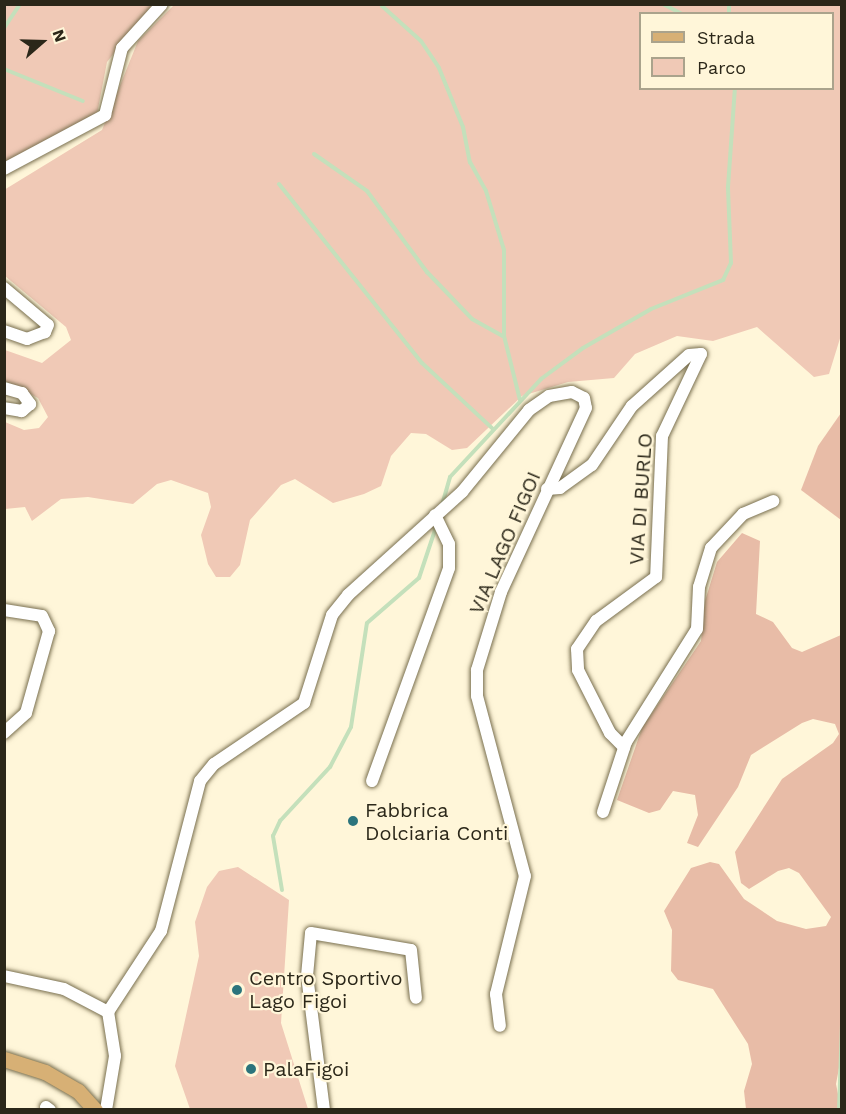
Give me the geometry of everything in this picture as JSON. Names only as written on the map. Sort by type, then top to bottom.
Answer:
[{"type":"main road","points":[[4,1059],[45,1072],[78,1091],[95,1110]]},
{"type":"street","points":[[4,170],[105,115],[122,48],[162,4]]},
{"type":"street","points":[[4,288],[48,325],[45,332],[27,339],[4,331]]},
{"type":"street","name":"VIA DI BURLO","points":[[547,489],[560,488],[592,465],[632,406],[689,355],[701,354],[662,436],[656,577],[596,621],[577,649],[578,670],[610,733],[624,747]]},
{"type":"street","points":[[4,388],[22,393],[30,404],[22,411],[4,408]]},
{"type":"street","name":"VIA LAGO FIGOI","points":[[108,1012],[161,931],[200,781],[214,764],[304,703],[332,615],[435,515],[462,492],[529,410],[549,396],[576,393],[586,408],[501,592],[477,670],[477,696],[525,876],[496,994],[501,1026]]},
{"type":"street","points":[[603,812],[624,747],[697,629],[699,587],[711,548],[743,514],[773,501]]},
{"type":"street","name":"VIA LAGO FIGOI","points":[[372,781],[449,568],[449,544],[435,515]]},
{"type":"street","points":[[4,610],[42,616],[49,631],[26,713],[4,733]]},
{"type":"street","points":[[324,1110],[307,976],[310,933],[411,950],[416,998]]},
{"type":"street","points":[[4,976],[64,989],[108,1012],[115,1056],[106,1110]]},
{"type":"green space","points":[[5,5],[152,5],[107,62],[97,114],[5,168]]},
{"type":"green space","points":[[174,5],[841,5],[842,332],[829,374],[814,377],[757,327],[713,341],[677,336],[635,354],[614,378],[568,382],[522,396],[467,448],[452,450],[426,434],[411,433],[391,456],[381,486],[364,494],[333,503],[295,479],[281,485],[250,520],[240,565],[230,577],[216,577],[208,564],[201,535],[211,507],[208,493],[171,480],[157,484],[133,504],[88,497],[61,499],[32,521],[25,507],[5,509],[5,422],[24,430],[39,428],[48,417],[38,398],[5,381],[5,350],[42,363],[71,340],[66,327],[5,276],[4,190],[102,130],[138,41]]},
{"type":"green space","name":"Centro Sportivo Lago Figoi","points":[[238,867],[289,900],[281,1023],[308,1109],[190,1109],[175,1066],[199,956],[195,922],[207,887],[219,871]]},
{"type":"shaded area","points":[[841,413],[841,520],[801,490],[818,446]]},
{"type":"shaded area","points":[[742,533],[760,541],[756,614],[773,622],[792,648],[802,652],[841,635],[842,1052],[836,1084],[841,1109],[746,1109],[744,1091],[752,1064],[748,1044],[713,989],[678,980],[671,971],[672,930],[664,911],[691,868],[710,862],[719,864],[744,899],[777,921],[806,929],[826,926],[831,917],[799,873],[789,868],[778,871],[749,889],[741,883],[735,852],[782,779],[833,743],[839,734],[835,724],[813,719],[802,723],[751,755],[738,787],[698,847],[687,843],[698,815],[695,795],[673,791],[660,810],[649,813],[617,800],[642,728],[701,641],[705,601],[717,562]]},
{"type":"waterway","points":[[4,28],[20,4]]},
{"type":"waterway","points":[[663,4],[678,12]]},
{"type":"waterway","points":[[729,4],[729,12]]},
{"type":"waterway","points":[[382,6],[421,41],[439,68],[463,127],[470,162],[486,191],[504,250],[504,336],[520,400]]},
{"type":"waterway","points":[[4,69],[83,101]]},
{"type":"waterway","points":[[442,505],[450,477],[541,379],[583,348],[651,309],[723,280],[731,263],[728,187],[735,90]]},
{"type":"waterway","points":[[314,154],[367,191],[427,272],[472,319],[503,336]]},
{"type":"waterway","points":[[279,184],[422,363],[492,428]]},
{"type":"waterway","points":[[282,890],[273,836],[280,821],[330,767],[351,727],[367,623],[419,578],[436,527]]},
{"type":"waterway","points":[[839,1110],[842,1022]]},
{"type":"place","name":"Fabbrica Dolciaria Conti","points":[[353,821]]},
{"type":"place","name":"Centro Sportivo Lago Figoi","points":[[237,990]]},
{"type":"place","name":"PalaFigoi","points":[[251,1069]]}]
